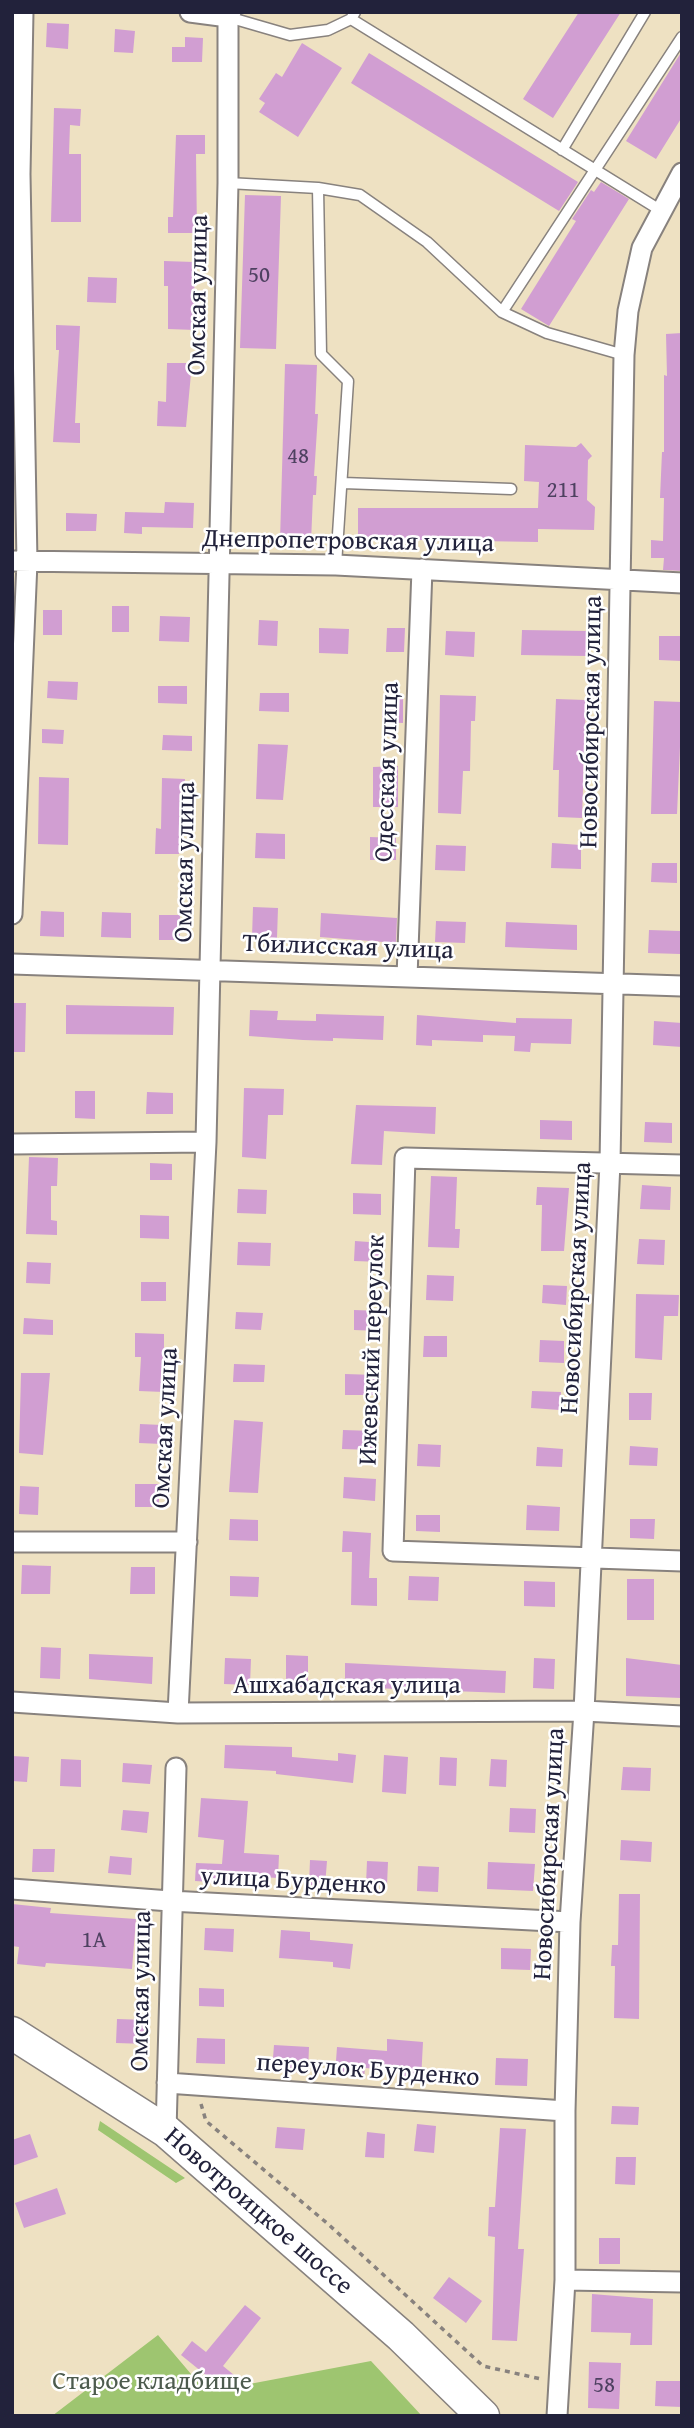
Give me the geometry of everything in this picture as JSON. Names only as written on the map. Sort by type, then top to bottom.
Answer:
[{"type":"main road","name":"Новотроицкое шоссе","points":[[13,2033],[166,2131],[401,2336],[483,2416]]},
{"type":"street","points":[[12,914],[20,561],[16,174],[23,12]]},
{"type":"street","points":[[190,12],[229,15]]},
{"type":"street","name":"Омская улица","points":[[178,1713],[206,1142],[228,183],[229,15]]},
{"type":"street","name":"Новосибирская улица","points":[[557,2416],[565,2280],[565,2111],[570,1923],[584,1711],[610,1163],[624,355],[628,311],[642,248],[682,173]]},
{"type":"street","name":"Днепропетровская улица","points":[[20,561],[336,565],[682,583]]},
{"type":"street","name":"Одесская улица","points":[[407,977],[422,569]]},
{"type":"street","name":"Тбилисская улица","points":[[12,964],[682,986]]},
{"type":"street","points":[[12,1144],[206,1142]]},
{"type":"street","name":"Ижевский переулок","points":[[590,1558],[393,1551],[405,1158],[610,1163]]},
{"type":"street","points":[[610,1163],[682,1165]]},
{"type":"street","points":[[12,1542],[187,1542]]},
{"type":"street","points":[[590,1558],[682,1561]]},
{"type":"street","name":"Ашхабадская улица","points":[[12,1702],[178,1713],[584,1711],[682,1716]]},
{"type":"street","name":"Омская улица","points":[[166,2131],[170,1901],[176,1768]]},
{"type":"street","name":"улица Бурденко","points":[[12,1889],[170,1901],[570,1923]]},
{"type":"street","name":"переулок Бурденко","points":[[167,2083],[565,2111]]},
{"type":"street","points":[[565,2280],[682,2282]]},
{"type":"lane","points":[[562,150],[645,12]]},
{"type":"lane","points":[[229,15],[290,35],[328,30],[353,16],[594,171],[660,210]]},
{"type":"lane","points":[[502,312],[682,37]]},
{"type":"lane","points":[[228,183],[317,188],[360,195],[427,242],[502,312],[547,333],[624,355]]},
{"type":"lane","points":[[317,188],[321,354],[348,381],[336,565]]},
{"type":"lane","points":[[343,483],[512,489]]},
{"type":"path","points":[[195,2085],[206,2121],[328,2224],[483,2366],[559,2383]]},
{"type":"green space","points":[[100,2121],[185,2178],[176,2183],[98,2130]]},
{"type":"green space","name":"Старое кладбище","points":[[158,2335],[202,2387],[223,2389],[371,2361],[422,2416],[52,2416]]},
{"type":"building","points":[[579,12],[621,12],[553,118],[523,99]]},
{"type":"building","points":[[47,23],[69,24],[68,49],[46,47]]},
{"type":"building","points":[[115,29],[135,31],[133,53],[114,52]]},
{"type":"building","points":[[185,37],[203,38],[202,62],[172,62],[172,47],[185,47]]},
{"type":"building","points":[[302,43],[342,68],[298,137],[259,112],[265,103],[259,99],[276,73],[282,77]]},
{"type":"building","points":[[682,51],[682,117],[656,159],[626,141]]},
{"type":"building","points":[[369,53],[578,182],[559,211],[351,83]]},
{"type":"building","points":[[54,108],[81,109],[80,126],[70,125],[69,154],[81,154],[81,222],[51,222]]},
{"type":"building","points":[[176,135],[205,135],[205,154],[196,154],[197,233],[168,233],[168,217],[173,217]]},
{"type":"building","points":[[601,182],[629,199],[549,326],[521,309],[576,221],[572,219],[591,190],[594,192]]},
{"type":"building","points":[[245,195],[281,196],[276,349],[240,348]]},
{"type":"building","points":[[164,261],[194,262],[195,330],[168,329],[168,286],[164,286]]},
{"type":"building","points":[[88,277],[117,278],[116,303],[87,302]]},
{"type":"building","points":[[56,325],[80,326],[75,423],[80,423],[80,443],[53,442],[59,350],[56,350]]},
{"type":"building","points":[[682,333],[682,571],[663,570],[664,558],[651,558],[651,540],[663,541],[664,498],[660,498],[664,452],[664,375],[667,376],[666,334]]},
{"type":"building","points":[[167,363],[192,363],[186,427],[157,426],[158,401],[166,402]]},
{"type":"building","points":[[285,364],[317,365],[315,414],[318,414],[314,476],[317,476],[316,495],[313,495],[311,542],[280,541]]},
{"type":"building","points":[[581,443],[592,456],[588,460],[587,500],[595,507],[594,530],[538,529],[538,542],[358,539],[358,508],[538,508],[539,482],[524,481],[525,445],[576,447]]},
{"type":"building","points":[[165,502],[194,503],[193,528],[142,527],[142,534],[124,533],[125,512],[164,513]]},
{"type":"building","points":[[66,513],[97,514],[96,531],[66,531]]},
{"type":"building","points":[[112,606],[129,606],[129,632],[112,632]]},
{"type":"building","points":[[43,610],[62,610],[62,635],[43,635]]},
{"type":"building","points":[[160,616],[190,617],[189,642],[159,641]]},
{"type":"building","points":[[259,620],[278,621],[277,646],[258,645]]},
{"type":"building","points":[[319,628],[349,629],[348,654],[319,653]]},
{"type":"building","points":[[387,628],[405,628],[404,652],[386,652]]},
{"type":"building","points":[[522,630],[588,631],[587,656],[521,655]]},
{"type":"building","points":[[446,631],[475,632],[474,657],[445,655]]},
{"type":"building","points":[[659,636],[682,636],[682,661],[659,660]]},
{"type":"building","points":[[48,681],[78,682],[77,700],[47,698]]},
{"type":"building","points":[[158,686],[187,686],[187,704],[158,703]]},
{"type":"building","points":[[260,693],[289,693],[289,712],[259,711]]},
{"type":"building","points":[[440,695],[476,696],[475,721],[471,721],[470,771],[463,771],[461,814],[438,813]]},
{"type":"building","points":[[383,698],[403,698],[403,723],[382,722]]},
{"type":"building","points":[[556,699],[586,700],[582,818],[558,817],[559,770],[553,770]]},
{"type":"building","points":[[654,701],[682,702],[677,814],[651,814]]},
{"type":"building","points":[[42,729],[64,730],[63,744],[42,743]]},
{"type":"building","points":[[163,735],[192,736],[192,751],[162,750]]},
{"type":"building","points":[[258,744],[288,745],[283,800],[256,799]]},
{"type":"building","points":[[398,766],[398,807],[373,807],[373,767]]},
{"type":"building","points":[[39,777],[69,778],[68,845],[38,844]]},
{"type":"building","points":[[162,778],[185,779],[179,854],[155,854],[156,828],[161,829]]},
{"type":"building","points":[[256,833],[285,834],[285,859],[255,858]]},
{"type":"building","points":[[370,837],[396,838],[396,860],[370,860]]},
{"type":"building","points":[[552,843],[581,845],[581,869],[551,868]]},
{"type":"building","points":[[436,845],[466,846],[465,871],[435,870]]},
{"type":"building","points":[[652,863],[677,863],[677,883],[651,882]]},
{"type":"building","points":[[253,907],[278,908],[277,938],[252,937]]},
{"type":"building","points":[[41,911],[64,912],[64,937],[40,936]]},
{"type":"building","points":[[102,912],[131,913],[131,938],[101,937]]},
{"type":"building","points":[[321,913],[397,918],[396,943],[320,937]]},
{"type":"building","points":[[159,915],[180,915],[180,940],[159,940]]},
{"type":"building","points":[[436,921],[466,922],[465,943],[435,942]]},
{"type":"building","points":[[506,922],[577,925],[577,950],[505,947]]},
{"type":"building","points":[[649,930],[681,931],[680,954],[648,953]]},
{"type":"building","points":[[12,1003],[26,1003],[25,1052],[12,1052]]},
{"type":"building","points":[[66,1005],[174,1007],[173,1035],[66,1034]]},
{"type":"building","points":[[250,1010],[278,1011],[277,1020],[316,1021],[316,1014],[384,1016],[383,1040],[333,1038],[333,1041],[249,1036]]},
{"type":"building","points":[[417,1015],[516,1023],[516,1018],[572,1019],[571,1044],[531,1043],[530,1052],[514,1051],[515,1036],[483,1035],[483,1042],[432,1040],[432,1046],[416,1045]]},
{"type":"building","points":[[654,1021],[682,1023],[682,1047],[653,1045]]},
{"type":"building","points":[[244,1088],[284,1089],[283,1115],[268,1115],[266,1159],[242,1157]]},
{"type":"building","points":[[75,1091],[95,1091],[95,1119],[75,1118]]},
{"type":"building","points":[[147,1092],[173,1093],[173,1114],[146,1114]]},
{"type":"building","points":[[356,1105],[436,1107],[435,1134],[384,1131],[382,1165],[351,1164]]},
{"type":"building","points":[[540,1120],[572,1121],[572,1140],[540,1139]]},
{"type":"building","points":[[645,1122],[672,1123],[672,1143],[644,1142]]},
{"type":"building","points":[[29,1157],[58,1158],[57,1186],[51,1186],[51,1220],[57,1221],[57,1235],[26,1234]]},
{"type":"building","points":[[150,1163],[172,1164],[172,1180],[150,1180]]},
{"type":"building","points":[[431,1176],[457,1177],[455,1229],[460,1229],[459,1248],[428,1247]]},
{"type":"building","points":[[642,1185],[671,1187],[670,1210],[640,1209]]},
{"type":"building","points":[[537,1187],[569,1188],[564,1251],[541,1251],[542,1205],[536,1205]]},
{"type":"building","points":[[238,1189],[267,1190],[266,1214],[237,1213]]},
{"type":"building","points":[[353,1193],[381,1194],[381,1215],[353,1214]]},
{"type":"building","points":[[140,1215],[169,1216],[169,1239],[140,1238]]},
{"type":"building","points":[[639,1239],[665,1240],[664,1265],[637,1264]]},
{"type":"building","points":[[355,1241],[383,1243],[382,1262],[354,1261]]},
{"type":"building","points":[[238,1242],[271,1243],[270,1266],[237,1265]]},
{"type":"building","points":[[27,1262],[51,1263],[50,1284],[26,1283]]},
{"type":"building","points":[[427,1275],[454,1276],[453,1301],[426,1300]]},
{"type":"building","points":[[141,1282],[166,1282],[166,1301],[141,1301]]},
{"type":"building","points":[[543,1285],[567,1286],[566,1305],[542,1303]]},
{"type":"building","points":[[636,1294],[679,1295],[678,1316],[664,1316],[662,1360],[635,1358]]},
{"type":"building","points":[[354,1310],[381,1311],[380,1331],[354,1330]]},
{"type":"building","points":[[236,1312],[263,1313],[261,1330],[235,1329]]},
{"type":"building","points":[[24,1318],[53,1320],[53,1335],[23,1334]]},
{"type":"building","points":[[135,1333],[164,1334],[164,1392],[139,1391],[141,1357],[135,1357]]},
{"type":"building","points":[[424,1336],[447,1336],[447,1357],[423,1357]]},
{"type":"building","points":[[540,1340],[564,1341],[564,1363],[539,1362]]},
{"type":"building","points":[[234,1364],[265,1365],[264,1382],[233,1382]]},
{"type":"building","points":[[21,1373],[50,1373],[43,1455],[19,1453]]},
{"type":"building","points":[[345,1374],[376,1375],[376,1395],[345,1395]]},
{"type":"building","points":[[532,1391],[561,1392],[560,1410],[531,1408]]},
{"type":"building","points":[[629,1393],[652,1393],[651,1420],[629,1420]]},
{"type":"building","points":[[234,1420],[263,1422],[258,1493],[229,1492]]},
{"type":"building","points":[[140,1424],[162,1425],[162,1444],[139,1443]]},
{"type":"building","points":[[343,1430],[374,1431],[373,1450],[342,1449]]},
{"type":"building","points":[[418,1444],[441,1445],[440,1467],[417,1466]]},
{"type":"building","points":[[630,1446],[658,1448],[657,1466],[629,1465]]},
{"type":"building","points":[[537,1447],[563,1449],[562,1467],[536,1466]]},
{"type":"building","points":[[344,1477],[376,1479],[375,1501],[343,1498]]},
{"type":"building","points":[[135,1484],[159,1484],[159,1507],[135,1507]]},
{"type":"building","points":[[20,1486],[39,1487],[38,1515],[19,1514]]},
{"type":"building","points":[[527,1505],[560,1507],[559,1531],[526,1530]]},
{"type":"building","points":[[416,1515],[440,1515],[440,1532],[416,1531]]},
{"type":"building","points":[[230,1519],[258,1520],[258,1541],[229,1540]]},
{"type":"building","points":[[630,1519],[655,1519],[654,1539],[630,1538]]},
{"type":"building","points":[[343,1531],[371,1533],[369,1578],[377,1578],[377,1606],[351,1605],[352,1552],[342,1552]]},
{"type":"building","points":[[22,1565],[51,1566],[50,1594],[21,1594]]},
{"type":"building","points":[[131,1567],[155,1567],[155,1594],[130,1594]]},
{"type":"building","points":[[230,1576],[259,1577],[258,1597],[230,1596]]},
{"type":"building","points":[[409,1576],[439,1577],[438,1601],[408,1600]]},
{"type":"building","points":[[627,1579],[654,1579],[654,1620],[627,1620]]},
{"type":"building","points":[[524,1581],[555,1582],[555,1607],[524,1606]]},
{"type":"building","points":[[41,1647],[61,1648],[60,1679],[40,1678]]},
{"type":"building","points":[[89,1654],[153,1657],[152,1684],[89,1679]]},
{"type":"building","points":[[286,1655],[308,1656],[308,1687],[286,1687]]},
{"type":"building","points":[[225,1658],[251,1659],[250,1685],[224,1684]]},
{"type":"building","points":[[534,1658],[555,1659],[554,1689],[533,1688]]},
{"type":"building","points":[[626,1658],[682,1665],[682,1698],[626,1696]]},
{"type":"building","points":[[345,1663],[506,1671],[505,1693],[345,1687]]},
{"type":"building","points":[[225,1745],[292,1747],[292,1757],[338,1761],[338,1753],[356,1755],[353,1783],[276,1774],[276,1771],[224,1768]]},
{"type":"building","points":[[384,1755],[408,1757],[406,1794],[382,1792]]},
{"type":"building","points":[[12,1756],[29,1757],[27,1782],[12,1781]]},
{"type":"building","points":[[440,1757],[457,1758],[456,1786],[439,1785]]},
{"type":"building","points":[[61,1759],[81,1760],[81,1787],[60,1786]]},
{"type":"building","points":[[491,1759],[507,1760],[506,1787],[489,1786]]},
{"type":"building","points":[[123,1763],[152,1765],[150,1784],[122,1782]]},
{"type":"building","points":[[623,1767],[651,1768],[650,1791],[621,1790]]},
{"type":"building","points":[[201,1798],[248,1801],[244,1853],[279,1855],[278,1878],[242,1876],[241,1884],[195,1881],[196,1863],[222,1864],[224,1840],[198,1837]]},
{"type":"building","points":[[510,1808],[536,1809],[535,1833],[509,1832]]},
{"type":"building","points":[[123,1810],[149,1812],[147,1833],[121,1830]]},
{"type":"building","points":[[621,1840],[652,1842],[651,1862],[620,1860]]},
{"type":"building","points":[[33,1849],[55,1849],[54,1872],[32,1872]]},
{"type":"building","points":[[110,1856],[132,1858],[131,1875],[108,1873]]},
{"type":"building","points":[[310,1860],[327,1861],[325,1886],[309,1885]]},
{"type":"building","points":[[367,1861],[388,1862],[387,1885],[366,1884]]},
{"type":"building","points":[[488,1862],[535,1864],[533,1891],[487,1889]]},
{"type":"building","points":[[418,1866],[439,1867],[438,1892],[417,1891]]},
{"type":"building","points":[[619,1894],[640,1894],[639,2019],[614,2018],[615,1966],[611,1966],[612,1945],[618,1945]]},
{"type":"building","points":[[12,1904],[51,1908],[50,1913],[136,1919],[132,1969],[46,1963],[45,1967],[17,1964],[19,1947],[12,1946]]},
{"type":"building","points":[[205,1928],[234,1929],[233,1952],[204,1950]]},
{"type":"building","points":[[281,1930],[310,1932],[310,1940],[353,1944],[350,1969],[333,1967],[333,1962],[279,1958]]},
{"type":"building","points":[[501,1948],[531,1949],[530,1970],[501,1969]]},
{"type":"building","points":[[199,1988],[224,1989],[224,2007],[199,2006]]},
{"type":"building","points":[[117,2019],[147,2020],[146,2044],[116,2043]]},
{"type":"building","points":[[197,2038],[225,2039],[225,2064],[196,2063]]},
{"type":"building","points":[[387,2039],[423,2042],[421,2080],[402,2078],[402,2071],[365,2068],[364,2078],[335,2075],[337,2047],[387,2051]]},
{"type":"building","points":[[274,2045],[309,2047],[308,2073],[272,2071]]},
{"type":"building","points":[[496,2058],[528,2059],[527,2086],[495,2085]]},
{"type":"building","points":[[612,2106],[639,2107],[638,2125],[611,2124]]},
{"type":"building","points":[[417,2124],[436,2126],[434,2153],[414,2151]]},
{"type":"building","points":[[277,2127],[305,2129],[303,2150],[275,2148]]},
{"type":"building","points":[[500,2128],[526,2129],[518,2249],[524,2249],[517,2341],[492,2340],[495,2237],[488,2236],[489,2207],[495,2207]]},
{"type":"building","points":[[367,2132],[385,2134],[384,2158],[365,2157]]},
{"type":"building","points":[[30,2134],[38,2157],[12,2166],[12,2140]]},
{"type":"building","points":[[616,2157],[636,2157],[635,2185],[615,2184]]},
{"type":"building","points":[[57,2188],[66,2214],[24,2228],[15,2203]]},
{"type":"building","points":[[599,2238],[620,2238],[620,2264],[599,2264]]},
{"type":"building","points":[[449,2277],[482,2301],[466,2323],[433,2298]]},
{"type":"building","points":[[592,2294],[653,2299],[652,2345],[630,2345],[631,2333],[591,2332]]},
{"type":"building","points":[[245,2305],[261,2318],[223,2366],[234,2375],[223,2389],[181,2355],[192,2341],[206,2352]]},
{"type":"building","points":[[589,2362],[621,2363],[619,2409],[588,2408]]},
{"type":"building","points":[[656,2381],[682,2381],[682,2407],[655,2406]]}]
